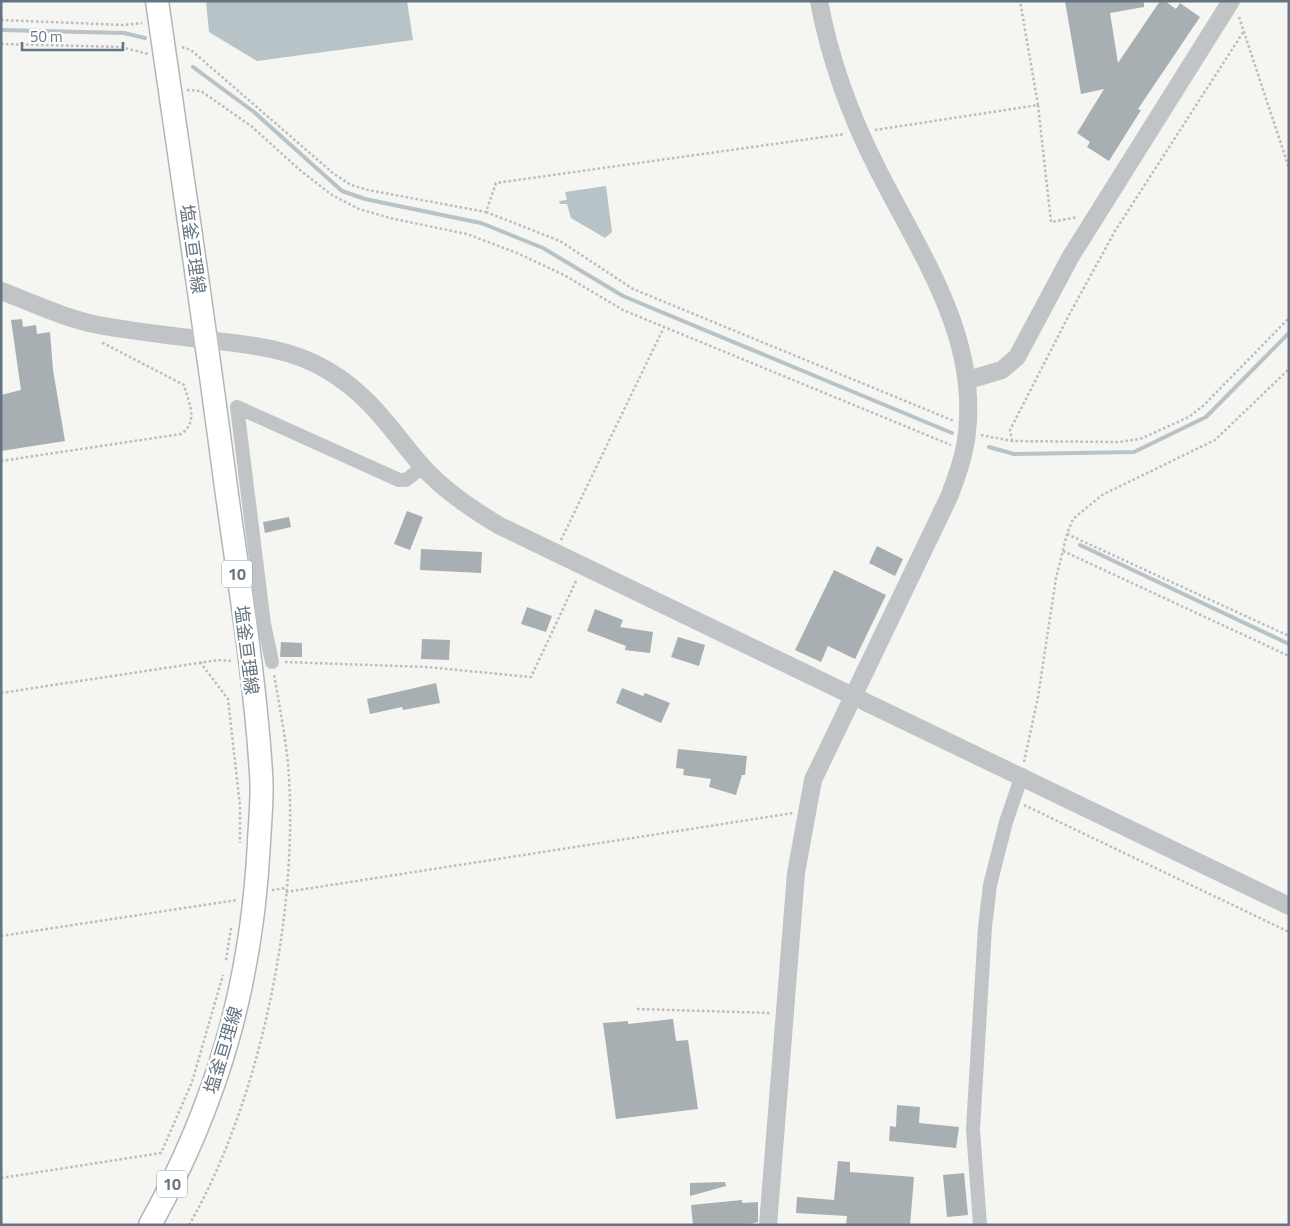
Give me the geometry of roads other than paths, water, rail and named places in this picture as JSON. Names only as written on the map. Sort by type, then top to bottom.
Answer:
[{"type":"main road","name":"塩釜亘理線","points":[[150,1225],[193,1142],[221,1063],[246,966],[256,893],[262,776],[207,340],[158,12]]},
{"type":"street","points":[[768,1225],[796,873],[813,780],[949,497],[964,451],[968,427],[968,380],[960,338],[946,302],[860,132],[833,62],[819,1]]},
{"type":"street","points":[[968,380],[1002,370],[1017,357],[1071,256],[1096,214],[1234,6]]},
{"type":"street","points":[[1,291],[57,313],[96,324],[264,347],[295,355],[326,369],[356,390],[384,417],[423,467],[452,493],[487,518],[1289,906]]},
{"type":"street","points":[[272,662],[264,624],[237,407],[399,480],[406,480],[423,467]]},
{"type":"street","points":[[980,1225],[973,1129],[985,927],[990,885],[1006,822],[1022,776]]},
{"type":"waterway","points":[[1,30],[124,33],[145,38]]},
{"type":"waterway","points":[[193,67],[254,112],[342,191],[365,199],[481,223],[543,248],[623,296],[952,433]]},
{"type":"waterway","points":[[989,447],[1014,454],[1134,452],[1206,417],[1289,333]]},
{"type":"waterway","points":[[1080,545],[1289,644]]}]
